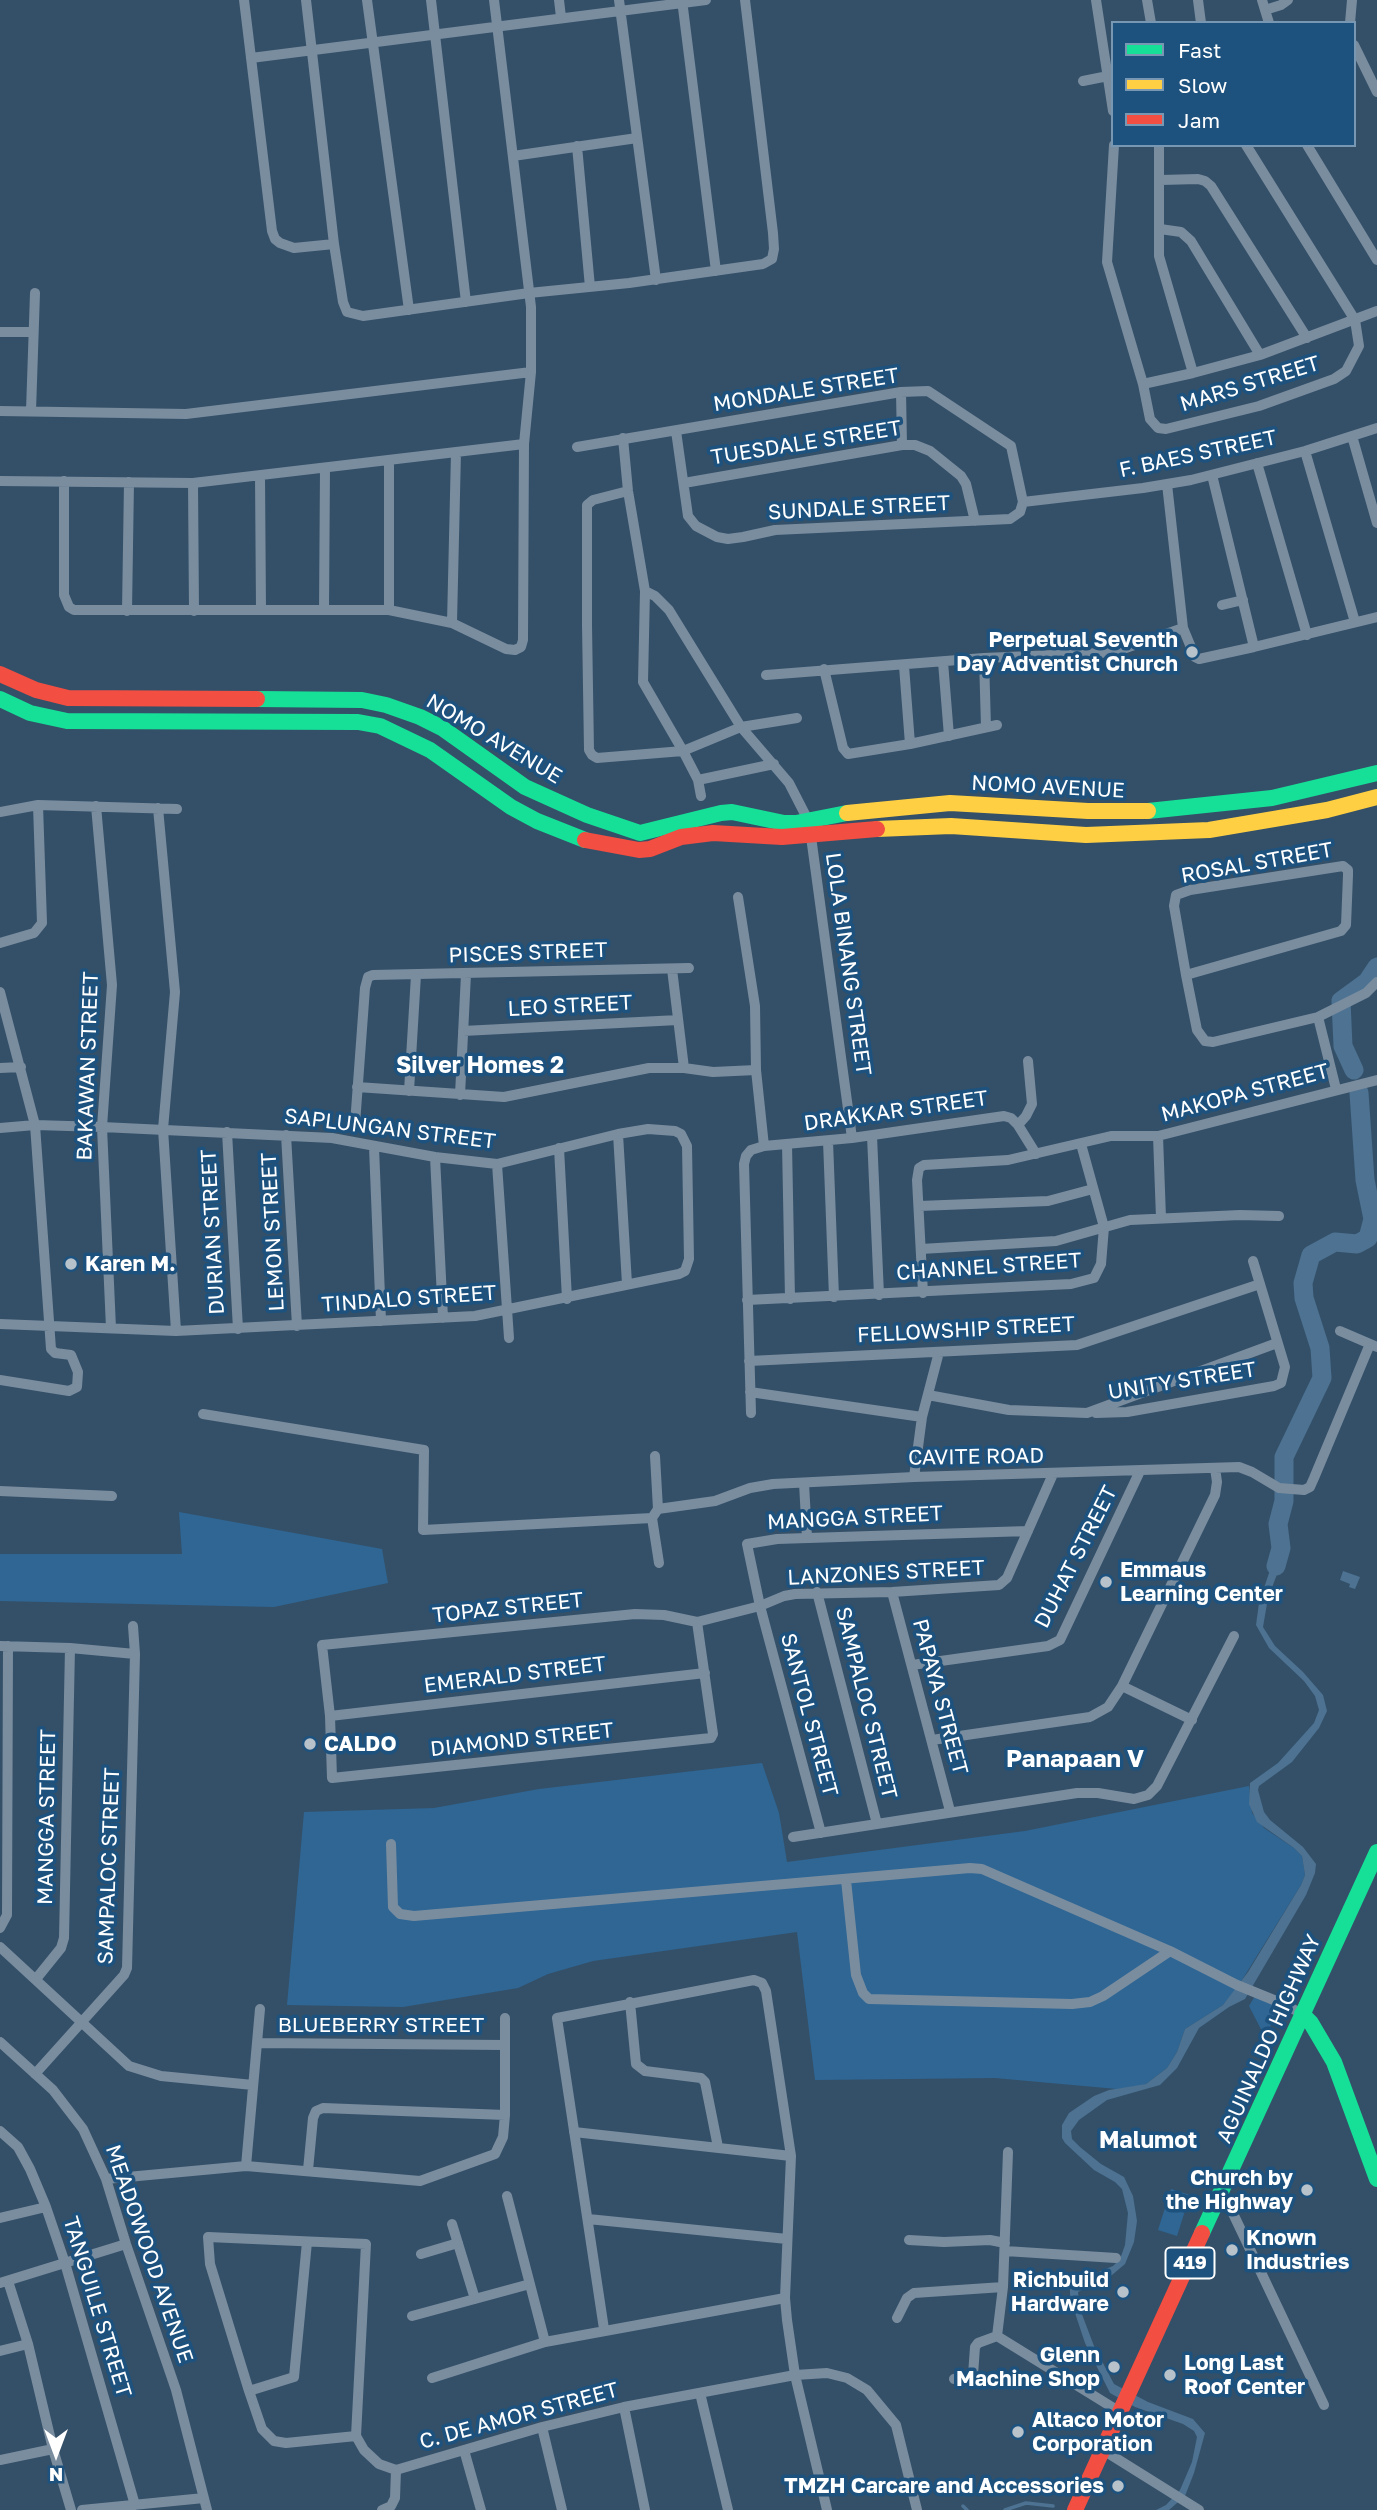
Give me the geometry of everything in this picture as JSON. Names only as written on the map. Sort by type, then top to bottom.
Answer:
[{"type":"main road","name":"NOMO AVENUE","points":[[0,674],[36,690],[68,698],[328,699],[386,705],[442,728],[525,788],[587,815],[640,833],[690,819],[732,812],[810,829],[864,810],[950,803],[1116,813],[1162,811],[1272,798],[1377,773]]},
{"type":"main road","name":"NOMO AVENUE","points":[[0,699],[30,713],[67,721],[358,722],[380,726],[430,750],[511,807],[537,821],[581,839],[627,849],[650,849],[681,837],[701,834],[810,829],[951,827],[1086,835],[1209,830],[1274,820],[1377,796]]},
{"type":"main road","name":"AGUINALDO HIGHWAY","points":[[1075,2510],[1377,1852]]},
{"type":"main road","points":[[1302,2014],[1311,2023],[1334,2063],[1377,2179]]},
{"type":"street","points":[[244,0],[275,239],[294,248],[334,244]]},
{"type":"street","points":[[306,0],[339,285],[347,312],[363,316],[530,293],[656,280],[763,264],[772,259],[775,249],[745,0]]},
{"type":"street","points":[[367,0],[409,310]]},
{"type":"street","points":[[431,0],[466,302]]},
{"type":"street","points":[[64,481],[64,595],[69,607],[80,611],[389,610],[452,623],[506,649],[515,650],[521,647],[524,444],[531,372],[530,293],[494,0]]},
{"type":"street","points":[[559,0],[561,17]]},
{"type":"street","points":[[251,58],[561,17],[619,5],[706,0]]},
{"type":"street","points":[[1083,81],[1110,75],[1096,0]]},
{"type":"street","points":[[1147,0],[1151,21]]},
{"type":"street","points":[[1199,0],[1201,21]]},
{"type":"street","points":[[1263,5],[1281,5],[1288,0]]},
{"type":"street","points":[[1350,21],[1352,0]]},
{"type":"street","points":[[682,1],[716,271]]},
{"type":"street","points":[[619,5],[656,280]]},
{"type":"street","points":[[1356,49],[1377,92]]},
{"type":"street","points":[[513,156],[637,138]]},
{"type":"street","points":[[577,146],[590,287]]},
{"type":"street","points":[[1114,147],[1107,262],[1143,384],[1260,355],[1377,311]]},
{"type":"street","points":[[1159,147],[1159,256],[1193,373]]},
{"type":"street","points":[[1247,147],[1355,320]]},
{"type":"street","points":[[1308,147],[1377,260]]},
{"type":"street","points":[[1161,180],[1198,179],[1211,186],[1307,338]]},
{"type":"street","points":[[1160,229],[1181,232],[1191,240],[1260,355]]},
{"type":"street","points":[[31,411],[35,293]]},
{"type":"street","name":"MARS STREET","points":[[1143,384],[1150,419],[1158,428],[1175,428],[1259,406],[1341,376],[1359,346],[1355,320]]},
{"type":"street","points":[[0,332],[33,332]]},
{"type":"street","points":[[0,411],[186,414],[531,372]]},
{"type":"street","name":"MONDALE STREET","points":[[577,447],[901,392],[928,391],[1005,440],[1014,454],[1023,502]]},
{"type":"street","points":[[901,392],[902,445]]},
{"type":"street","name":"F. BAES STREET","points":[[1023,502],[1167,484],[1212,475],[1304,451],[1377,428]]},
{"type":"street","points":[[676,431],[684,483]]},
{"type":"street","points":[[1352,436],[1377,523]]},
{"type":"street","points":[[623,438],[628,491],[645,591],[643,682],[698,780],[701,796]]},
{"type":"street","points":[[0,481],[193,483],[524,444]]},
{"type":"street","name":"TUESDALE STREET","points":[[684,483],[902,445],[923,447],[961,476],[966,484],[975,521]]},
{"type":"street","points":[[1304,451],[1355,622]]},
{"type":"street","points":[[452,623],[456,452]]},
{"type":"street","points":[[388,461],[389,610]]},
{"type":"street","points":[[1257,463],[1307,635]]},
{"type":"street","points":[[324,610],[325,469]]},
{"type":"street","points":[[260,475],[261,610]]},
{"type":"street","points":[[1212,475],[1254,647]]},
{"type":"street","points":[[127,611],[129,482]]},
{"type":"street","points":[[193,483],[194,611]]},
{"type":"street","name":"SUNDALE STREET","points":[[684,483],[688,516],[695,526],[705,533],[728,539],[775,530],[1010,519],[1020,512],[1023,502]]},
{"type":"street","points":[[1167,484],[1183,628],[1194,655],[1199,659],[1377,617]]},
{"type":"street","points":[[628,491],[593,500],[587,505],[589,750],[597,758],[683,751],[741,727],[797,718]]},
{"type":"street","name":"LOLA BINANG STREET","points":[[645,591],[655,596],[669,610],[741,727],[774,764],[801,802],[810,829],[852,1138]]},
{"type":"street","points":[[1222,605],[1243,600]]},
{"type":"street","points":[[766,675],[824,669],[1101,653],[1183,628]]},
{"type":"street","points":[[824,669],[844,748],[848,754],[991,726],[984,659]]},
{"type":"street","points":[[943,662],[949,736]]},
{"type":"street","points":[[904,666],[910,744]]},
{"type":"street","points":[[698,780],[774,764]]},
{"type":"street","points":[[0,943],[27,936],[40,929],[42,923],[38,805]]},
{"type":"street","points":[[0,812],[38,805],[177,809]]},
{"type":"street","name":"BAKAWAN STREET","points":[[96,806],[112,985],[102,1127],[111,1328]]},
{"type":"street","points":[[158,808],[175,992],[163,1129],[176,1331]]},
{"type":"street","name":"ROSAL STREET","points":[[1186,975],[1342,931],[1346,925],[1348,875],[1348,870],[1343,866],[1182,891],[1176,895],[1174,905],[1186,975],[1197,1030],[1205,1041],[1222,1041],[1321,1015]]},
{"type":"street","points":[[738,897],[755,1006],[756,1070],[764,1146]]},
{"type":"street","name":"PISCES STREET","points":[[357,1087],[365,988],[368,977],[373,975],[689,968]]},
{"type":"street","points":[[672,969],[684,1068]]},
{"type":"street","points":[[460,1095],[466,974]]},
{"type":"street","points":[[409,1091],[416,975]]},
{"type":"street","points":[[1336,1089],[1321,1015],[1346,1005],[1366,993],[1377,982]]},
{"type":"street","points":[[0,992],[3,1012],[21,1067],[35,1125],[52,1351],[71,1355],[78,1372],[77,1387],[69,1391],[0,1380]]},
{"type":"street","name":"LEO STREET","points":[[463,1031],[678,1020]]},
{"type":"street","points":[[1017,1125],[1032,1104],[1028,1060]]},
{"type":"street","points":[[0,1068],[21,1067]]},
{"type":"street","points":[[355,1124],[357,1087],[504,1097],[649,1068],[684,1068],[713,1072],[756,1070]]},
{"type":"street","name":"MAKOPA STREET","points":[[919,1206],[917,1173],[924,1165],[1008,1160],[1111,1136],[1158,1136],[1377,1080]]},
{"type":"street","name":"DRAKKAR STREET","points":[[747,1300],[746,1156],[751,1150],[764,1146],[872,1136],[1003,1116],[1011,1118],[1017,1125],[1035,1154]]},
{"type":"street","name":"SAPLUNGAN STREET","points":[[0,1128],[35,1125],[102,1127],[332,1138],[435,1157],[497,1164],[618,1133],[648,1129],[675,1131],[686,1139]]},
{"type":"street","name":"DURIAN STREET","points":[[227,1132],[238,1329]]},
{"type":"street","points":[[618,1133],[627,1284]]},
{"type":"street","name":"LEMON STREET","points":[[286,1135],[297,1326]]},
{"type":"street","points":[[872,1136],[879,1295]]},
{"type":"street","points":[[1158,1136],[1161,1218]]},
{"type":"street","name":"TINDALO STREET","points":[[0,1324],[176,1331],[443,1318],[506,1311],[679,1274],[688,1266],[686,1139]]},
{"type":"street","points":[[828,1140],[834,1297]]},
{"type":"street","points":[[787,1144],[790,1299]]},
{"type":"street","name":"CHANNEL STREET","points":[[747,1300],[1072,1284],[1094,1278],[1101,1264],[1104,1227],[1081,1144]]},
{"type":"street","points":[[374,1147],[381,1321]]},
{"type":"street","points":[[559,1148],[567,1299]]},
{"type":"street","points":[[435,1157],[443,1318]]},
{"type":"street","points":[[497,1164],[509,1338]]},
{"type":"street","points":[[923,1293],[919,1206],[1048,1200],[1093,1189]]},
{"type":"street","points":[[921,1249],[1056,1241],[1130,1220],[1279,1216]]},
{"type":"street","name":"UNITY STREET","points":[[1087,1413],[1128,1412],[1274,1386],[1281,1382],[1285,1367],[1253,1261]]},
{"type":"street","name":"FELLOWSHIP STREET","points":[[749,1361],[1077,1345],[1259,1284]]},
{"type":"street","points":[[747,1300],[751,1413]]},
{"type":"street","points":[[1340,1331],[1374,1345]]},
{"type":"street","points":[[928,1395],[1009,1409],[1087,1413],[1277,1343]]},
{"type":"street","name":"CAVITE ROAD","points":[[204,1414],[424,1450],[423,1530],[655,1513],[715,1501],[750,1488],[914,1477],[1245,1469],[1279,1488],[1299,1491],[1310,1487],[1374,1345]]},
{"type":"street","points":[[914,1477],[922,1417],[939,1352]]},
{"type":"street","points":[[750,1392],[922,1417]]},
{"type":"street","points":[[655,1455],[655,1513],[659,1563]]},
{"type":"street","points":[[932,1740],[1090,1717],[1108,1707],[1122,1686],[1215,1495],[1215,1468]]},
{"type":"street","name":"DUHAT STREET","points":[[912,1665],[1048,1646],[1060,1640],[1140,1471]]},
{"type":"street","name":"LANZONES STREET","points":[[697,1622],[760,1606],[784,1596],[817,1592],[892,1592],[999,1585],[1007,1577],[1053,1474]]},
{"type":"street","points":[[804,1483],[807,1538]]},
{"type":"street","points":[[0,1492],[112,1496]]},
{"type":"street","name":"MANGGA STREET","points":[[760,1606],[747,1544],[777,1539],[1028,1531]]},
{"type":"street","name":"SAMPALOC STREET","points":[[817,1592],[877,1824]]},
{"type":"street","name":"PAPAYA STREET","points":[[892,1592],[950,1811]]},
{"type":"street","name":"SANTOL STREET","points":[[760,1606],[821,1833]]},
{"type":"street","name":"TOPAZ STREET","points":[[330,1716],[322,1645],[635,1614],[664,1615],[697,1622]]},
{"type":"street","points":[[697,1622],[705,1673]]},
{"type":"street","name":"SAMPALOC STREET","points":[[35,2074],[124,1975],[127,1968],[135,1654],[133,1626]]},
{"type":"street","points":[[793,1837],[950,1811],[1077,1794],[1098,1793],[1134,1799],[1148,1795],[1157,1786],[1234,1636]]},
{"type":"street","points":[[0,1928],[7,1915],[4,1646],[135,1654]]},
{"type":"street","name":"MANGGA STREET","points":[[36,1979],[61,1948],[64,1938],[70,1648]]},
{"type":"street","name":"EMERALD STREET","points":[[330,1716],[705,1673]]},
{"type":"street","name":"DIAMOND STREET","points":[[330,1716],[332,1778],[705,1740],[713,1734],[705,1673]]},
{"type":"street","points":[[1122,1686],[1192,1720]]},
{"type":"street","points":[[391,1844],[393,1907],[400,1914],[414,1916],[982,1869],[1170,1951],[1302,2014]]},
{"type":"street","points":[[846,1880],[856,1975],[863,1993],[869,1998],[1072,2004],[1090,2002],[1170,1951]]},
{"type":"street","points":[[0,1947],[129,2066],[161,2076],[253,2085]]},
{"type":"street","points":[[604,2329],[557,2018],[754,1980],[762,1983],[766,1991],[791,2156],[785,2298],[795,2375],[827,2510]]},
{"type":"street","points":[[630,2002],[636,2064],[645,2071],[701,2078],[705,2082],[718,2147]]},
{"type":"street","points":[[246,2166],[260,2009]]},
{"type":"street","points":[[106,2179],[246,2166],[420,2180],[495,2154],[503,2137],[505,2115],[505,2018]]},
{"type":"street","name":"MEADOWOOD AVENUE","points":[[0,2042],[52,2090],[83,2129],[106,2179],[176,2390],[207,2510]]},
{"type":"street","name":"BLUEBERRY STREET","points":[[257,2043],[505,2045]]},
{"type":"street","points":[[308,2170],[313,2118],[316,2111],[323,2108],[505,2115]]},
{"type":"street","name":"TANGUILE STREET","points":[[0,2132],[18,2147],[46,2207],[65,2263],[135,2505]]},
{"type":"street","points":[[574,2132],[791,2156]]},
{"type":"street","points":[[997,2336],[1003,2287],[1008,2152]]},
{"type":"street","points":[[507,2196],[545,2342]]},
{"type":"street","points":[[1218,2201],[1228,2205],[1324,2404]]},
{"type":"street","points":[[0,2218],[46,2207]]},
{"type":"street","points":[[588,2219],[787,2239]]},
{"type":"street","points":[[452,2224],[475,2300]]},
{"type":"street","points":[[208,2237],[307,2242],[366,2245],[356,2436],[286,2443],[274,2441],[262,2429],[210,2264],[208,2237]]},
{"type":"street","points":[[909,2240],[990,2240],[1005,2247],[1116,2258]]},
{"type":"street","points":[[249,2390],[294,2377],[307,2242]]},
{"type":"street","points":[[421,2254],[458,2243]]},
{"type":"street","points":[[71,2510],[53,2449],[28,2344],[4,2282],[126,2244]]},
{"type":"street","points":[[412,2316],[530,2284]]},
{"type":"street","points":[[897,2318],[907,2298],[914,2293],[1003,2287]]},
{"type":"street","points":[[432,2378],[545,2342],[604,2329],[785,2298]]},
{"type":"street","points":[[997,2336],[1121,2412]]},
{"type":"street","points":[[954,2379],[973,2375],[975,2347],[978,2343],[997,2336]]},
{"type":"street","points":[[0,2351],[28,2344]]},
{"type":"street","name":"C. DE AMOR STREET","points":[[356,2436],[364,2450],[379,2463],[396,2470],[542,2427],[624,2407],[795,2375],[827,2373],[847,2378],[867,2390],[896,2424],[917,2510]]},
{"type":"street","points":[[700,2393],[728,2510]]},
{"type":"street","points":[[624,2407],[645,2510]]},
{"type":"street","points":[[542,2427],[562,2510]]},
{"type":"street","points":[[0,2460],[53,2449]]},
{"type":"street","points":[[464,2450],[481,2510]]},
{"type":"street","points":[[1103,2450],[1199,2510]]},
{"type":"street","points":[[382,2510],[391,2507],[395,2498],[396,2470]]},
{"type":"street","points":[[82,2510],[205,2498]]},
{"type":"shaded area","points":[[179,1512],[382,1549],[388,1583],[274,1607],[0,1601],[0,1554],[182,1554]]},
{"type":"shaded area","points":[[1279,1543],[1286,1544],[1284,1556],[1268,1598],[1263,1627],[1275,1646],[1323,1695],[1327,1711],[1319,1728],[1292,1762],[1259,1786],[1258,1790],[1264,1812],[1303,1847],[1316,1864],[1315,1873],[1306,1895],[1245,1999],[1199,2028],[1177,2068],[1160,2085],[1107,2100],[1079,2120],[1071,2131],[1072,2139],[1080,2147],[1101,2164],[1124,2177],[1133,2196],[1137,2221],[1134,2242],[1125,2264],[1112,2275],[1078,2292],[1080,2309],[1094,2346],[1114,2384],[1148,2402],[1193,2419],[1205,2433],[1185,2496],[1169,2510],[1156,2510],[1166,2505],[1180,2490],[1192,2462],[1197,2437],[1194,2431],[1183,2424],[1135,2407],[1110,2393],[1085,2343],[1070,2298],[1070,2286],[1113,2266],[1120,2259],[1125,2245],[1128,2213],[1122,2189],[1094,2170],[1065,2143],[1062,2138],[1062,2125],[1069,2113],[1094,2096],[1109,2090],[1146,2084],[1167,2068],[1177,2052],[1185,2029],[1223,2005],[1248,1972],[1305,1875],[1302,1856],[1257,1822],[1249,1804],[1250,1783],[1278,1763],[1314,1723],[1319,1710],[1315,1696],[1304,1681],[1269,1648],[1256,1625],[1259,1603]]},
{"type":"shaded area","points":[[1343,1571],[1360,1577],[1355,1589],[1340,1580]]},
{"type":"shaded area","points":[[762,1763],[779,1813],[787,1862],[1025,1831],[1249,1786],[1252,1813],[1264,1828],[1302,1856],[1305,1875],[1237,1988],[1223,2005],[1185,2029],[1177,2052],[1167,2068],[1146,2084],[1117,2089],[995,2078],[815,2080],[797,1932],[593,1961],[548,1974],[518,1988],[403,2007],[287,2005],[304,1812],[434,1808],[539,1789]]},
{"type":"shaded area","points":[[1255,1996],[1280,2007],[1265,2037],[1249,2006]]},
{"type":"shaded area","points":[[1171,2189],[1190,2195],[1177,2236],[1158,2230]]},
{"type":"waterway","points":[[1354,1070],[1343,1046],[1341,1001],[1367,982],[1377,967]]},
{"type":"waterway","points":[[1276,1566],[1281,1548],[1278,1524],[1284,1501],[1284,1457],[1322,1378],[1320,1348],[1304,1298],[1303,1283],[1311,1255],[1335,1242],[1357,1244],[1368,1238],[1373,1219],[1365,1180],[1359,1093]]},
{"type":"waterway","points":[[1005,2510],[1026,2503],[1053,2506]]},
{"type":"waterway","points":[[963,2506],[967,2510]]},
{"type":"traffic: fast","points":[[0,699],[30,713],[67,721],[358,722],[380,726],[430,750],[511,807],[537,821],[585,840]]},
{"type":"traffic: fast","points":[[257,699],[362,700],[386,705],[442,728],[525,787],[587,815],[640,833],[721,813],[732,812],[784,823],[847,813]]},
{"type":"traffic: fast","points":[[1148,811],[1272,798],[1377,773]]},
{"type":"traffic: fast","points":[[1202,2233],[1377,1852]]},
{"type":"traffic: fast","points":[[1302,2014],[1311,2023],[1334,2062],[1377,2179]]},
{"type":"traffic: slow","points":[[877,829],[951,826],[1086,835],[1209,830],[1327,810],[1377,797]]},
{"type":"traffic: slow","points":[[847,813],[950,803],[1088,811],[1148,811]]},
{"type":"traffic: jam","points":[[0,674],[36,690],[68,698],[257,699]]},
{"type":"traffic: jam","points":[[585,840],[639,850],[650,849],[681,837],[713,833],[782,837],[877,829]]},
{"type":"traffic: jam","points":[[1075,2510],[1202,2233]]},
{"type":"place","name":"Perpetual Seventh Day Adventist Church","points":[[1192,652]]},
{"type":"place","name":"Karen M.","points":[[71,1264]]},
{"type":"place","name":"Emmaus Learning Center","points":[[1106,1582]]},
{"type":"place","name":"CALDO","points":[[310,1744]]},
{"type":"place","name":"Church by the Highway","points":[[1307,2190]]},
{"type":"place","name":"Known Industries","points":[[1232,2250]]},
{"type":"place","name":"Richbuild Hardware","points":[[1123,2292]]},
{"type":"place","name":"Glenn Machine Shop","points":[[1114,2367]]},
{"type":"place","name":"Long Last Roof Center","points":[[1170,2375]]},
{"type":"place","name":"Altaco Motor Corporation","points":[[1018,2432]]},
{"type":"place","name":"TMZH Carcare and Accessories","points":[[1118,2486]]},
{"type":"district","name":"Silver Homes 2","points":[[480,1066]]},
{"type":"district","name":"Panapaan V","points":[[1075,1759]]},
{"type":"district","name":"Malumot","points":[[1148,2141]]}]
